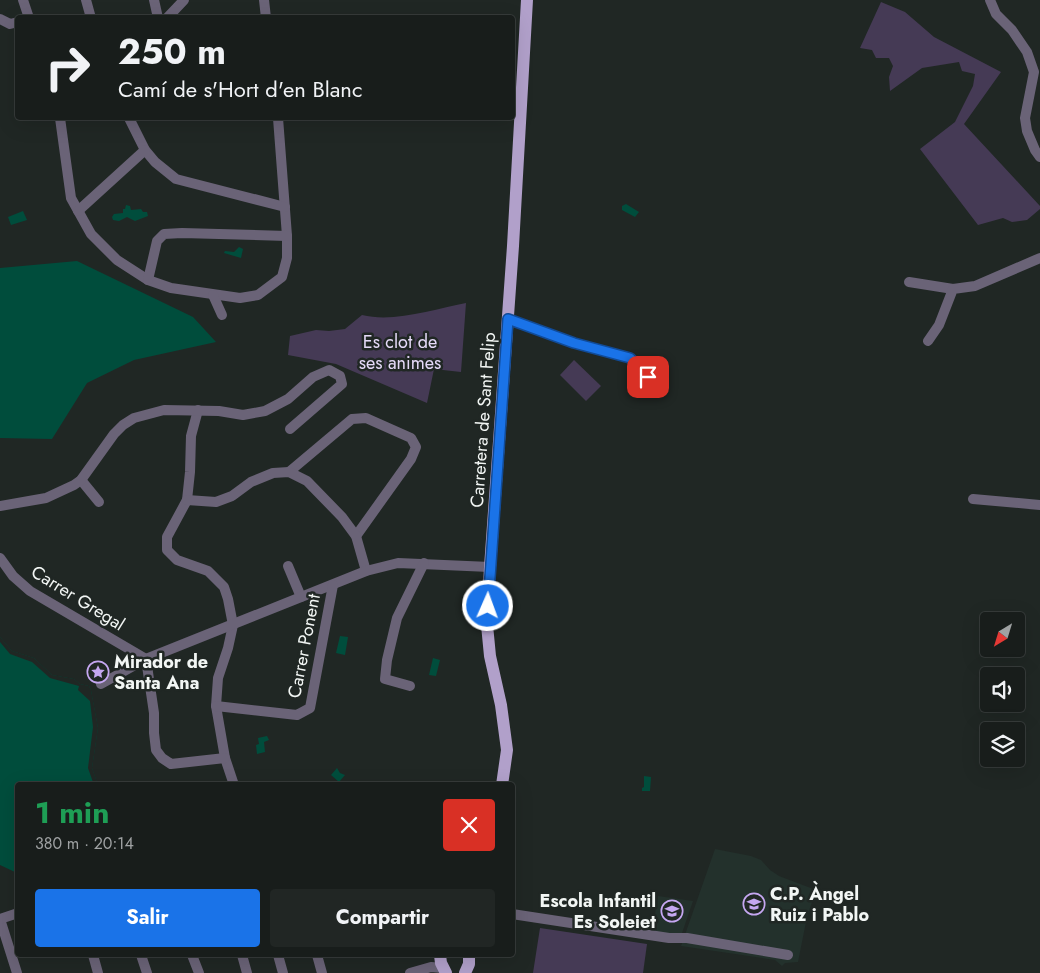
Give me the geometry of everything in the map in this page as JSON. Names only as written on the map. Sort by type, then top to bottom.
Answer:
[{"type":"main road","name":"Carretera de Sant Felip","points":[[502,782],[507,750],[501,705],[490,656],[488,633],[490,568],[508,319],[527,0]]},
{"type":"main road","points":[[465,973],[470,964],[469,957]]},
{"type":"street","points":[[23,0],[28,15]]},
{"type":"street","points":[[86,0],[90,15]]},
{"type":"street","points":[[154,0],[157,15]]},
{"type":"street","points":[[170,15],[184,0]]},
{"type":"street","points":[[264,0],[266,15]]},
{"type":"street","points":[[990,0],[996,14],[1012,30],[1027,52],[1034,72],[1024,118],[1027,131],[1040,157]]},
{"type":"street","points":[[0,18],[10,24],[15,23]]},
{"type":"street","points":[[60,120],[71,198],[91,234],[111,254],[148,280],[171,288],[240,298],[258,296],[282,277],[287,258],[278,120]]},
{"type":"street","points":[[130,120],[145,150],[154,162],[176,179],[285,207]]},
{"type":"street","points":[[78,211],[145,150]]},
{"type":"street","points":[[148,280],[157,241],[164,234],[287,236]]},
{"type":"street","points":[[909,282],[953,289],[975,286],[1040,258]]},
{"type":"street","points":[[928,341],[939,325],[953,289]]},
{"type":"street","points":[[213,295],[222,315]]},
{"type":"street","points":[[508,319],[574,343],[630,358],[648,377]]},
{"type":"street","points":[[0,506],[46,498],[74,485],[81,480],[114,434],[134,418],[164,410],[219,411],[243,415],[265,411],[288,399],[313,377],[329,370],[340,376],[342,384],[290,429]]},
{"type":"street","points":[[198,410],[190,436],[190,472],[187,500],[168,537],[167,550],[176,560],[208,571],[224,587],[228,599],[233,625],[218,678],[216,706],[225,758],[233,782]]},
{"type":"street","points":[[289,472],[352,419],[366,418],[411,438],[416,446],[411,459],[356,536]]},
{"type":"street","points":[[187,500],[216,502],[232,496],[251,482],[273,472],[289,472],[307,481],[342,517],[356,536],[366,571]]},
{"type":"street","points":[[81,480],[99,502]]},
{"type":"street","points":[[973,500],[1040,505]]},
{"type":"street","name":"Carrer Gregal","points":[[0,558],[13,576],[30,591],[146,659]]},
{"type":"street","points":[[101,684],[146,659],[366,571],[398,563],[490,568]]},
{"type":"street","points":[[410,686],[385,679],[387,660],[397,618],[424,563]]},
{"type":"street","points":[[288,566],[302,596]]},
{"type":"street","name":"Carrer Ponent","points":[[216,706],[297,715],[310,708],[333,584]]},
{"type":"street","points":[[146,659],[154,713],[156,750],[162,758],[171,764],[225,758]]},
{"type":"street","points":[[15,914],[0,919],[17,973]]},
{"type":"street","points":[[515,914],[669,938],[687,938],[788,955]]},
{"type":"street","points":[[94,957],[98,973]]},
{"type":"street","points":[[142,957],[147,973]]},
{"type":"street","points":[[193,957],[199,973]]},
{"type":"street","points":[[243,957],[247,973]]},
{"type":"street","points":[[279,957],[283,973]]},
{"type":"street","points":[[317,957],[322,973]]},
{"type":"street","points":[[410,973],[443,965]]},
{"type":"shaded area","points":[[626,204],[639,212],[635,217],[622,210],[622,206]]},
{"type":"shaded area","points":[[126,205],[130,206],[131,210],[141,209],[143,212],[147,212],[148,216],[135,221],[127,217],[119,221],[113,220],[114,214],[123,213]]},
{"type":"shaded area","points":[[23,211],[27,220],[11,225],[8,217]]},
{"type":"shaded area","points":[[239,247],[243,249],[241,258],[224,253],[225,251],[234,252]]},
{"type":"shaded area","points":[[77,261],[193,317],[216,342],[134,360],[87,383],[52,439],[0,438],[0,268]]},
{"type":"shaded area","points":[[340,636],[348,637],[345,655],[336,653]]},
{"type":"shaded area","points":[[0,637],[12,651],[34,658],[52,675],[74,679],[80,684],[89,686],[98,728],[92,768],[97,782],[15,782],[15,872],[0,865]]},
{"type":"shaded area","points":[[433,658],[440,660],[436,676],[429,675]]},
{"type":"shaded area","points":[[267,736],[269,740],[264,742],[265,752],[257,754],[256,745],[259,744],[258,738]]},
{"type":"shaded area","points":[[337,768],[340,773],[345,775],[339,782],[331,775]]},
{"type":"shaded area","points":[[644,776],[651,777],[650,791],[642,791]]},
{"type":"shaded area","name":"C.P. Àngel Ruiz i Pablo","points":[[715,849],[751,856],[761,860],[779,876],[816,890],[807,917],[798,962],[785,963],[782,966],[775,960],[681,946]]},
{"type":"shaded area","name":"Escola Infantil Es Soleiet","points":[[658,896],[693,901],[681,936],[652,932]]},
{"type":"green space","points":[[881,2],[905,12],[934,37],[1001,72],[964,124],[1040,206],[1040,209],[1027,220],[1012,222],[1003,218],[978,225],[920,149],[955,122],[973,86],[975,74],[962,71],[959,62],[922,68],[890,91],[889,77],[893,66],[889,58],[876,58],[872,50],[860,48]]},
{"type":"green space","name":"Es clot de ses animes","points":[[466,303],[461,372],[434,369],[427,403],[336,364],[288,355],[290,336],[316,330],[345,329],[362,315],[374,317],[401,316]]},
{"type":"green space","points":[[574,360],[601,386],[586,401],[560,375]]},
{"type":"green space","points":[[540,928],[647,944],[643,973],[533,973]]},
{"type":"pier","points":[[0,637],[12,651],[34,658],[52,675],[74,679],[80,684],[89,686],[98,728],[92,768],[97,782],[93,782],[88,768],[93,727],[90,701],[78,690],[79,686],[50,678],[32,662],[10,654],[0,642]]},
{"type":"place","name":"Mirador de Santa Ana","points":[[98,672]]},
{"type":"place","name":"C.P. Àngel Ruiz i Pablo","points":[[754,904]]},
{"type":"place","name":"Escola Infantil Es Soleiet","points":[[672,911]]},
{"type":"route","points":[[488,606],[508,319],[574,343],[630,358],[648,377]]}]
